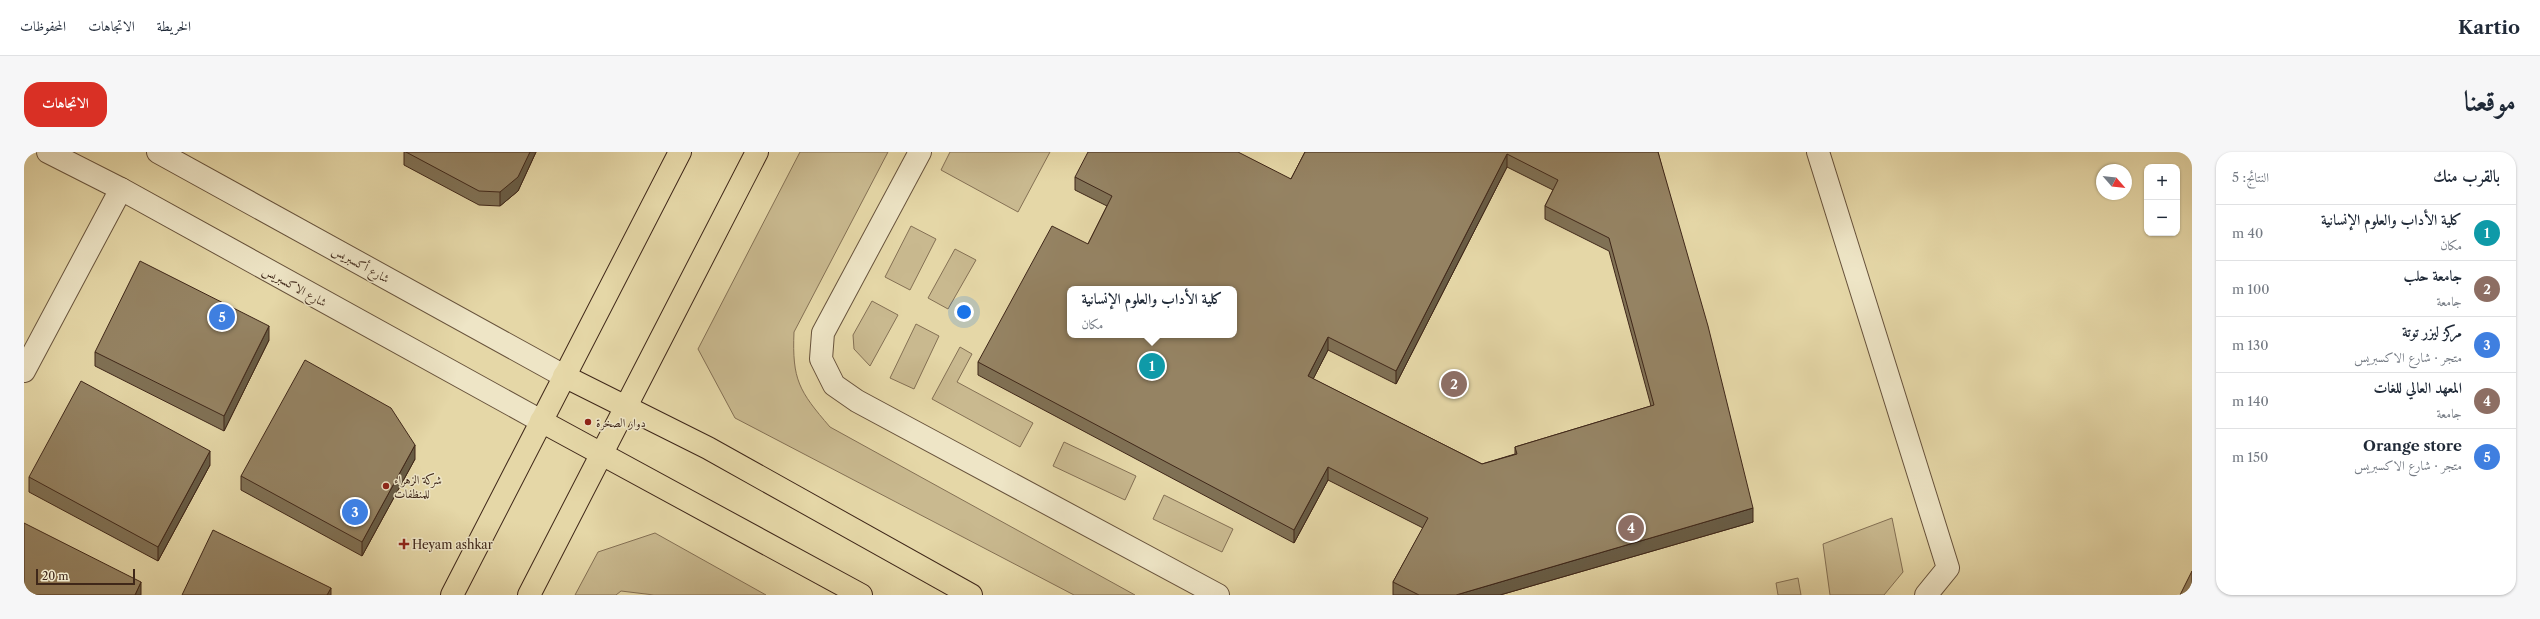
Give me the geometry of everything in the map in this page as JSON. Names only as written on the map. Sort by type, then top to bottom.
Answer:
[{"type":"main road","points":[[452,595],[680,152]]},
{"type":"main road","points":[[529,595],[757,152]]},
{"type":"main road","points":[[564,376],[708,448],[971,595]]},
{"type":"main road","points":[[541,422],[861,595]]},
{"type":"street","name":"شارع الاكسبريس","points":[[48,152],[121,189],[541,422]]},
{"type":"street","name":"شارع أكسبريس","points":[[158,152],[564,376]]},
{"type":"street","points":[[920,152],[823,333],[821,359],[834,385],[857,401],[1218,595]]},
{"type":"street","points":[[1818,152],[1948,568],[1926,595]]},
{"type":"street","points":[[24,371],[121,189]]},
{"type":"shaded area","points":[[800,152],[888,152],[794,332],[794,362],[796,374],[804,394],[811,404],[830,427],[1135,595],[1074,595],[735,418],[698,349]]},
{"type":"shaded area","points":[[950,152],[1050,152],[1018,212],[941,170]]},
{"type":"shaded area","points":[[911,226],[936,239],[910,290],[885,277]]},
{"type":"shaded area","points":[[955,249],[976,260],[948,309],[928,298]]},
{"type":"shaded area","points":[[872,301],[898,315],[870,366],[854,349],[853,335]]},
{"type":"shaded area","points":[[916,324],[939,336],[914,389],[890,378]]},
{"type":"shaded area","points":[[960,347],[972,354],[957,382],[1033,423],[1020,447],[932,399]]},
{"type":"shaded area","points":[[1064,442],[1136,476],[1125,500],[1053,466]]},
{"type":"shaded area","points":[[1164,495],[1233,529],[1222,552],[1153,519]]},
{"type":"shaded area","points":[[1892,518],[1903,572],[1884,595],[1830,595],[1823,544]]},
{"type":"shaded area","points":[[655,533],[766,595],[654,595],[621,591],[616,595],[575,595],[598,552]]},
{"type":"shaded area","points":[[1798,578],[1801,595],[1778,595],[1776,583]]},
{"type":"building","points":[[406,152],[530,152],[518,177],[500,192],[479,191]]},
{"type":"building","points":[[1088,152],[1238,152],[1291,179],[1305,152],[1658,152],[1708,326],[1753,508],[1456,595],[1419,595],[1393,582],[1428,518],[1328,467],[1294,530],[978,362],[1052,226],[1088,244],[1112,196],[1075,177]],"holes":[[[1507,154],[1558,180],[1545,206],[1609,238],[1654,405],[1515,447],[1517,454],[1482,464],[1308,376],[1328,337],[1396,371]]]},
{"type":"building","points":[[140,261],[269,326],[224,416],[95,352]]},
{"type":"building","points":[[305,360],[391,408],[415,445],[362,542],[241,476]]},
{"type":"building","points":[[81,381],[210,451],[158,547],[29,477]]},
{"type":"building","points":[[24,523],[141,582],[135,595],[24,595]]},
{"type":"building","points":[[213,530],[331,588],[327,595],[182,595]]},
{"type":"building","points":[[2192,571],[2192,595],[2180,595]]},
{"type":"place","name":"Orange store","points":[[222,317]]},
{"type":"place","name":"كلية الأداب والعلوم الإنسانية","points":[[1152,366]]},
{"type":"place","name":"جامعة حلب","points":[[1454,384]]},
{"type":"place","name":"دوار الصخرة","points":[[588,422]]},
{"type":"place","name":"شركة الزهراء للمنظفات","points":[[386,486]]},
{"type":"place","name":"مركز ليزر توتة","points":[[355,512]]},
{"type":"place","name":"المعهد العالي للغات","points":[[1631,528]]},
{"type":"place","name":"Heyam ashkar","points":[[404,544]]}]
